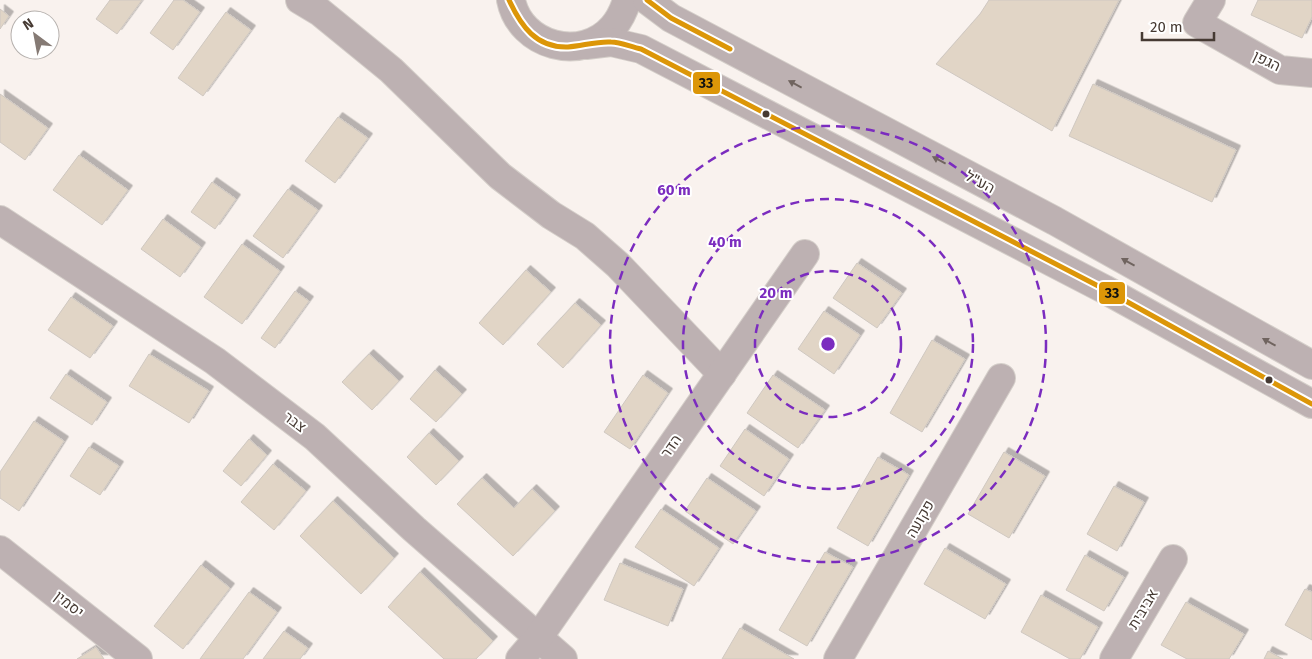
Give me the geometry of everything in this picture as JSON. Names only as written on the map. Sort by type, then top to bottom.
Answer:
[{"type":"street","points":[[300,0],[320,12],[391,70],[500,176],[551,215],[585,236],[618,265],[722,374]]},
{"type":"street","points":[[586,45],[601,38],[613,28],[622,14],[627,0]]},
{"type":"street","name":"הע\"ל","points":[[646,0],[671,18],[1055,221],[1312,365]]},
{"type":"street","name":"הגפן","points":[[1211,0],[1197,23],[1280,70],[1312,72]]},
{"type":"street","points":[[510,1],[518,20],[531,34],[548,44],[567,47],[611,42],[641,49],[1104,289],[1312,404]]},
{"type":"street","name":"צבר","points":[[0,220],[215,361],[315,436],[414,529],[563,659]]},
{"type":"street","name":"הדר","points":[[538,638],[805,254]]},
{"type":"street","name":"פקועה","points":[[838,659],[1001,378]]},
{"type":"street","name":"יסמין","points":[[0,550],[138,659]]},
{"type":"street","name":"אביבית","points":[[1114,659],[1173,559]]},
{"type":"street","points":[[520,659],[538,638]]},
{"type":"building","points":[[110,0],[142,0],[117,34],[96,19]]},
{"type":"building","points":[[174,0],[183,0],[200,12],[173,50],[150,33]]},
{"type":"building","points":[[989,0],[1119,0],[1052,131],[936,64],[980,14]]},
{"type":"building","points":[[1258,0],[1312,0],[1312,17],[1302,38],[1251,15]]},
{"type":"building","points":[[0,9],[9,16],[0,29]]},
{"type":"building","points":[[226,12],[251,30],[203,96],[178,78]]},
{"type":"building","points":[[1093,84],[1236,150],[1212,202],[1069,136]]},
{"type":"building","points":[[0,94],[48,128],[25,160],[0,142]]},
{"type":"building","points":[[338,117],[368,138],[335,183],[305,161]]},
{"type":"building","points":[[79,155],[128,190],[102,225],[53,190]]},
{"type":"building","points":[[212,182],[236,199],[215,229],[191,212]]},
{"type":"building","points":[[288,189],[318,210],[283,258],[253,236]]},
{"type":"building","points":[[163,219],[201,247],[180,277],[141,249]]},
{"type":"building","points":[[242,244],[280,271],[242,324],[204,297]]},
{"type":"building","points":[[857,263],[902,293],[877,328],[833,298]]},
{"type":"building","points":[[526,270],[551,292],[503,345],[479,323]]},
{"type":"building","points":[[295,291],[309,301],[275,348],[261,338]]},
{"type":"building","points":[[71,297],[113,326],[90,358],[48,330]]},
{"type":"building","points":[[575,303],[601,325],[563,368],[537,344]]},
{"type":"building","points":[[824,311],[860,335],[834,374],[798,349]]},
{"type":"building","points":[[932,340],[965,359],[922,432],[890,413]]},
{"type":"building","points":[[149,354],[209,391],[189,423],[129,386]]},
{"type":"building","points":[[369,354],[399,381],[372,410],[342,382]]},
{"type":"building","points":[[435,370],[462,394],[436,422],[410,399]]},
{"type":"building","points":[[66,374],[107,402],[92,425],[50,398]]},
{"type":"building","points":[[643,375],[668,393],[630,449],[604,432]]},
{"type":"building","points":[[773,375],[825,410],[798,448],[747,413]]},
{"type":"building","points":[[34,421],[64,441],[19,511],[0,498],[0,472]]},
{"type":"building","points":[[745,429],[789,459],[764,496],[720,466]]},
{"type":"building","points":[[429,433],[459,461],[436,485],[407,457]]},
{"type":"building","points":[[249,439],[267,455],[241,486],[223,471]]},
{"type":"building","points":[[89,447],[119,466],[100,495],[70,476]]},
{"type":"building","points":[[1004,452],[1045,476],[1009,538],[968,514]]},
{"type":"building","points":[[878,457],[909,475],[868,546],[837,528]]},
{"type":"building","points":[[273,464],[306,491],[274,530],[241,502]]},
{"type":"building","points":[[482,478],[514,508],[532,489],[555,511],[513,556],[457,504]]},
{"type":"building","points":[[707,478],[756,511],[733,544],[685,511]]},
{"type":"building","points":[[1114,486],[1144,502],[1117,551],[1087,534]]},
{"type":"building","points":[[333,501],[394,558],[361,594],[300,536]]},
{"type":"building","points":[[661,509],[719,548],[694,586],[635,547]]},
{"type":"building","points":[[945,548],[1006,584],[985,619],[924,584]]},
{"type":"building","points":[[825,552],[853,567],[807,646],[779,630]]},
{"type":"building","points":[[1085,555],[1124,577],[1104,611],[1066,590]]},
{"type":"building","points":[[620,563],[683,589],[668,626],[604,600]]},
{"type":"building","points":[[201,565],[230,588],[183,649],[154,626]]},
{"type":"building","points":[[420,572],[493,641],[476,659],[444,659],[388,607]]},
{"type":"building","points":[[1305,589],[1312,592],[1312,640],[1285,625]]},
{"type":"building","points":[[249,592],[277,612],[243,659],[200,659]]},
{"type":"building","points":[[1041,595],[1098,627],[1080,659],[1070,659],[1021,632]]},
{"type":"building","points":[[1186,602],[1244,634],[1229,659],[1187,659],[1161,645]]},
{"type":"building","points":[[740,628],[794,659],[722,659]]},
{"type":"building","points":[[284,631],[308,648],[300,659],[263,659]]},
{"type":"building","points":[[96,647],[104,659],[77,659]]},
{"type":"building","points":[[1268,651],[1283,659],[1264,659]]},
{"type":"transit line","name":"33","points":[[509,0],[531,34],[547,44],[568,47],[611,42],[641,49],[1104,289],[1312,404]]},
{"type":"transit line","name":"33","points":[[647,0],[671,18],[730,49]]}]
